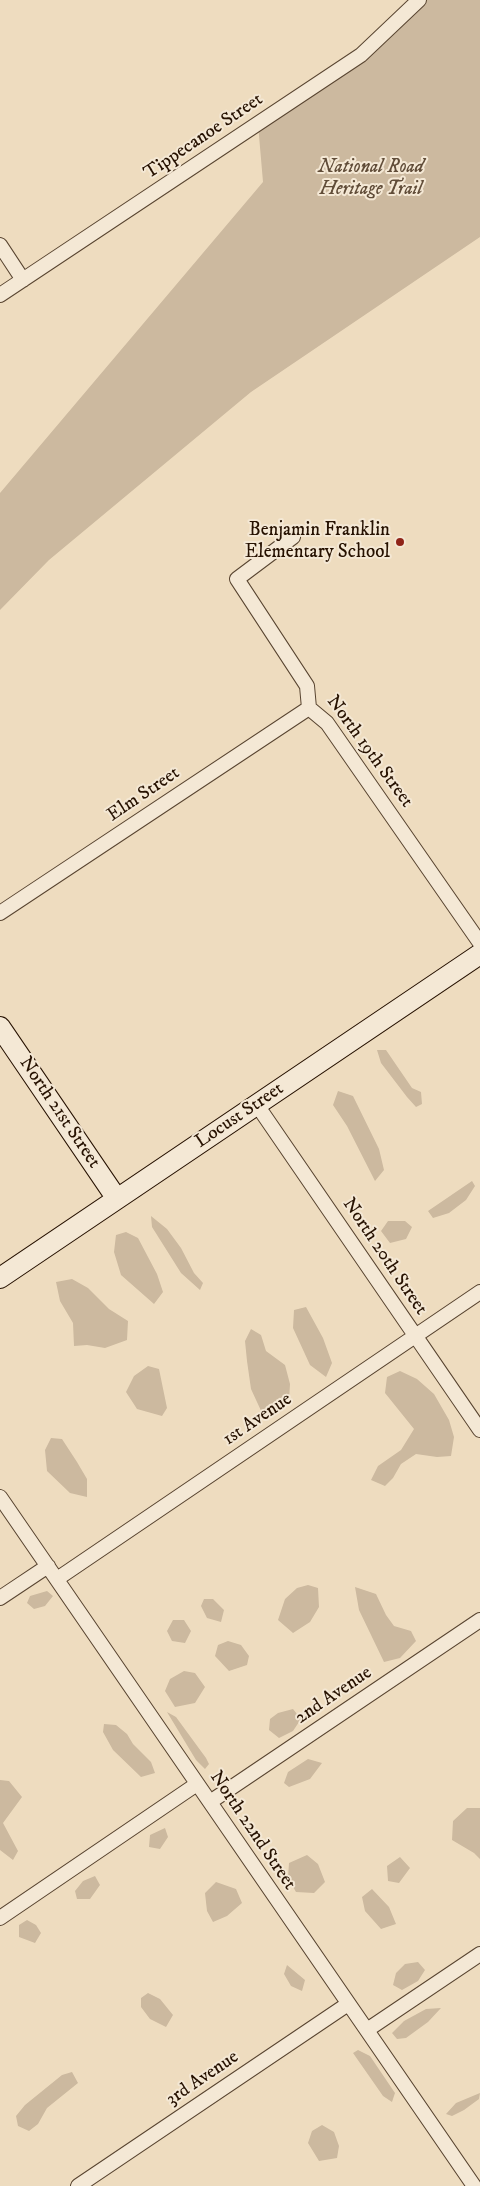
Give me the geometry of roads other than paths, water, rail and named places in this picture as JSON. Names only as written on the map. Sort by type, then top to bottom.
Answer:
[{"type":"street","name":"Tippecanoe Street","points":[[0,295],[361,56],[419,0]]},
{"type":"street","points":[[0,245],[23,280]]},
{"type":"street","name":"North 19th Street","points":[[293,537],[237,580],[307,686],[309,708],[327,723],[480,944]]},
{"type":"street","name":"Elm Street","points":[[0,913],[309,708]]},
{"type":"street","name":"Locust Street","points":[[0,1278],[480,954]]},
{"type":"street","name":"North 21st Street","points":[[0,1027],[117,1199]]},
{"type":"street","name":"North 20th Street","points":[[257,1105],[480,1430]]},
{"type":"street","name":"1st Avenue","points":[[57,1579],[480,1292]]},
{"type":"street","name":"North 22nd Street","points":[[0,1496],[474,2186]]},
{"type":"street","points":[[0,1598],[48,1566]]},
{"type":"street","name":"2nd Avenue","points":[[210,1802],[480,1620]]},
{"type":"street","points":[[0,1918],[198,1784]]},
{"type":"street","points":[[367,2030],[480,1954]]},
{"type":"street","name":"3rd Avenue","points":[[78,2186],[348,2004]]},
{"type":"place","name":"Benjamin Franklin Elementary School","points":[[400,542]]},
{"type":"park label","name":"National Road Heritage Trail","points":[[371,179]]}]
